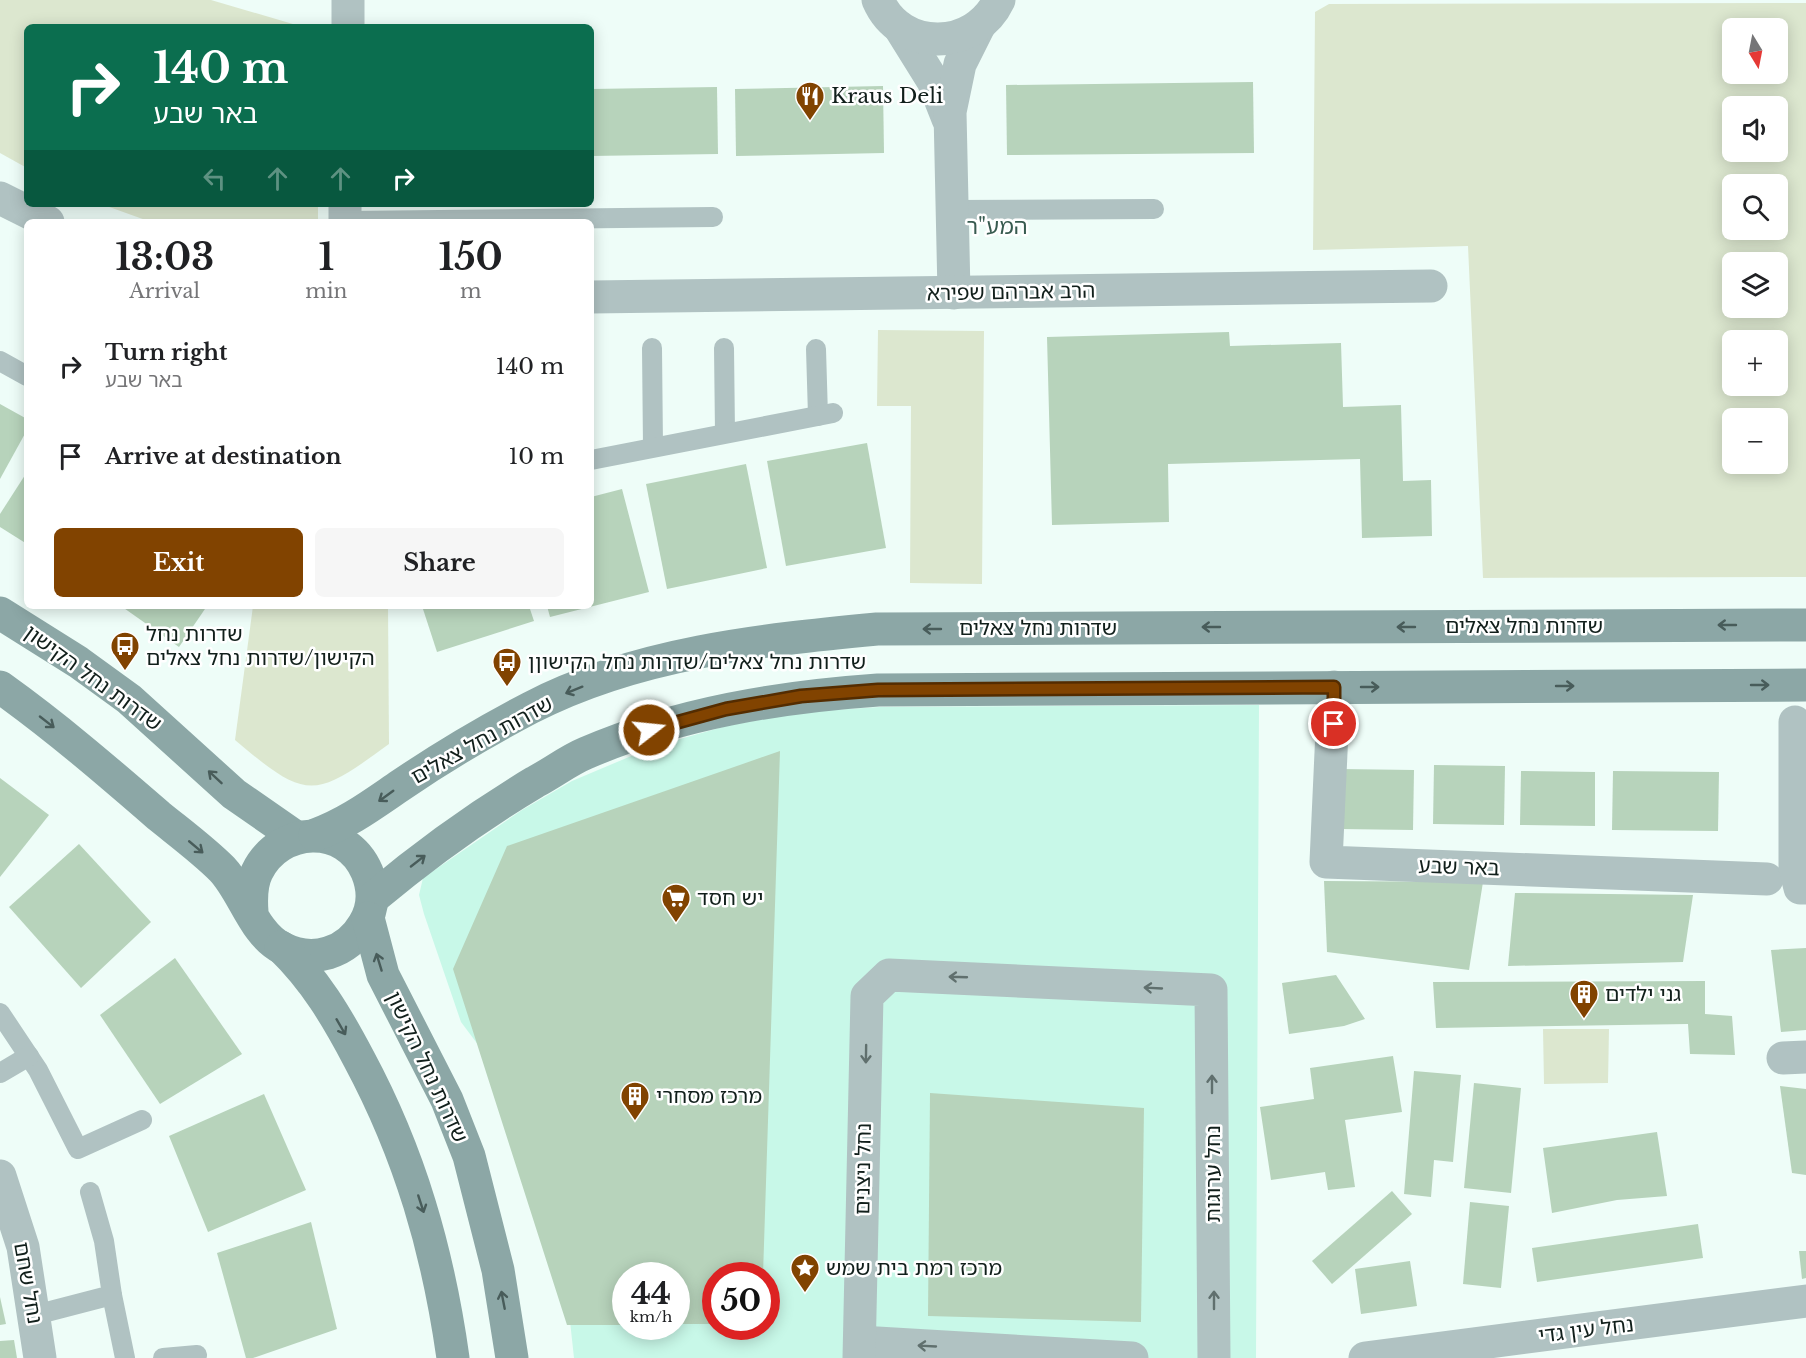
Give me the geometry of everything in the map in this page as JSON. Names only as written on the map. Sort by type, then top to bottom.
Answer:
[{"type":"main road","name":"שדרות נחל הקישון","points":[[0,613],[78,662],[129,699],[234,794],[306,836]]},
{"type":"main road","name":"שדרות נחל צאלים","points":[[306,836],[363,813],[402,784],[532,707],[628,669],[711,650],[796,637],[878,629],[1806,625]]},
{"type":"main road","points":[[370,908],[443,842],[585,753],[649,730],[726,709],[801,696],[878,690],[1806,685]]},
{"type":"main road","points":[[0,687],[75,744],[222,870],[269,938],[281,947],[316,986],[344,1030],[369,1078],[411,1175],[427,1221],[446,1305],[453,1358]]},
{"type":"main road","points":[[252,912],[251,893],[255,874],[264,858],[278,845],[306,836],[328,836],[354,852],[371,881],[370,908],[359,933],[346,945],[331,953],[314,956],[297,954],[281,947]]},
{"type":"main road","name":"שדרות נחל הקישון","points":[[370,908],[383,975],[447,1100],[469,1156],[498,1270],[512,1358]]},
{"type":"street","points":[[348,0],[348,24]]},
{"type":"street","points":[[883,10],[919,37],[940,40],[961,36],[995,7]]},
{"type":"street","points":[[954,293],[949,122],[960,64],[995,7]]},
{"type":"street","points":[[883,10],[933,81],[949,122]]},
{"type":"street","points":[[0,198],[42,219]]},
{"type":"street","name":"הרב אברהם שפירא","points":[[594,297],[1431,286]]},
{"type":"street","name":"באר שבע","points":[[1334,687],[1326,862],[1767,879]]},
{"type":"street","points":[[1795,722],[1795,868],[1800,888],[1806,888]]},
{"type":"street","name":"נחל ערוגות","points":[[867,996],[889,975],[1212,990],[1214,1358]]},
{"type":"street","name":"נחל ניצנים","points":[[867,996],[859,1350],[1132,1358]]},
{"type":"street","name":"נחל שחם","points":[[0,1176],[23,1246],[40,1358]]},
{"type":"street","name":"נחל עין גדי","points":[[1365,1358],[1806,1301]]},
{"type":"lane","points":[[951,210],[1154,209]]},
{"type":"lane","points":[[345,216],[713,217]]},
{"type":"lane","points":[[652,348],[653,447]]},
{"type":"lane","points":[[724,348],[725,433]]},
{"type":"lane","points":[[594,459],[825,414],[816,349]]},
{"type":"lane","points":[[0,361],[24,374]]},
{"type":"lane","points":[[0,1013],[28,1056],[78,1149],[142,1120]]},
{"type":"lane","points":[[0,1073],[28,1056]]},
{"type":"lane","points":[[90,1192],[104,1241],[125,1358]]},
{"type":"lane","points":[[35,1315],[112,1295]]},
{"type":"lane","points":[[163,1358],[197,1354]]},
{"type":"shaded area","points":[[0,0],[211,0],[293,24],[24,24],[24,166],[0,153]]},
{"type":"shaded area","points":[[1806,3],[1806,577],[1483,578],[1468,246],[1313,250],[1315,12],[1329,4]]},
{"type":"shaded area","points":[[109,207],[318,207],[318,219],[143,219]]},
{"type":"shaded area","points":[[878,330],[984,331],[982,584],[910,583],[911,406],[877,406]]},
{"type":"shaded area","points":[[253,609],[388,609],[389,744],[343,775],[326,783],[311,786],[296,783],[279,774],[235,740]]},
{"type":"shaded area","name":"מרכז רמת בית שמש","points":[[1259,705],[1256,1358],[574,1358],[570,1321],[506,1082],[461,1022],[424,914],[419,895],[423,878],[522,810],[572,781],[655,746],[730,725],[803,712],[879,707]]},
{"type":"shaded area","points":[[1543,1029],[1609,1029],[1608,1083],[1544,1084]]},
{"type":"building","points":[[1253,82],[1254,153],[1007,155],[1006,85]]},
{"type":"building","name":"Kraus Deli","points":[[883,86],[884,153],[736,156],[735,89]]},
{"type":"building","points":[[717,87],[718,154],[594,156],[594,89]]},
{"type":"building","points":[[1229,332],[1230,346],[1341,343],[1343,407],[1401,405],[1403,481],[1431,480],[1432,536],[1362,538],[1360,459],[1168,464],[1169,522],[1052,525],[1047,337]]},
{"type":"building","points":[[0,404],[24,417],[24,435],[0,479]]},
{"type":"building","points":[[867,443],[886,548],[786,566],[767,461]]},
{"type":"building","points":[[746,464],[767,568],[667,589],[646,484]]},
{"type":"building","points":[[24,477],[24,542],[0,527],[0,514]]},
{"type":"building","points":[[622,489],[649,592],[594,606],[594,496]]},
{"type":"building","points":[[125,609],[205,609],[179,647]]},
{"type":"building","points":[[423,609],[530,609],[534,621],[437,652]]},
{"type":"building","points":[[548,609],[582,609],[550,617]]},
{"type":"building","name":"מרכז מסחרי","points":[[780,751],[763,1262],[702,1262],[702,1324],[690,1324],[690,1262],[612,1262],[612,1325],[567,1325],[453,969],[507,846]]},
{"type":"building","points":[[1434,765],[1505,766],[1504,825],[1433,824]]},
{"type":"building","points":[[1340,769],[1414,770],[1413,830],[1340,829]]},
{"type":"building","points":[[1521,771],[1595,772],[1595,826],[1520,825]]},
{"type":"building","points":[[1613,771],[1719,772],[1718,831],[1612,830]]},
{"type":"building","points":[[0,778],[49,815],[0,877]]},
{"type":"building","points":[[79,844],[151,922],[81,988],[9,907]]},
{"type":"building","points":[[1324,881],[1483,882],[1469,970],[1327,952]]},
{"type":"building","points":[[1515,893],[1693,895],[1683,962],[1508,966]]},
{"type":"building","points":[[1806,948],[1806,1030],[1781,1032],[1771,950]]},
{"type":"building","points":[[175,958],[242,1054],[160,1104],[100,1015]]},
{"type":"building","points":[[1336,975],[1365,1019],[1344,1026],[1289,1034],[1282,983]]},
{"type":"building","name":"גני ילדים","points":[[1705,981],[1705,1014],[1732,1016],[1735,1055],[1690,1054],[1688,1024],[1436,1028],[1433,982]]},
{"type":"building","points":[[1393,1056],[1402,1112],[1345,1120],[1355,1187],[1328,1190],[1325,1172],[1271,1180],[1260,1107],[1314,1099],[1310,1068]]},
{"type":"building","points":[[1414,1071],[1461,1075],[1453,1162],[1434,1160],[1431,1197],[1404,1194]]},
{"type":"building","points":[[1474,1083],[1521,1088],[1511,1193],[1464,1188]]},
{"type":"building","points":[[1780,1086],[1806,1089],[1806,1175],[1792,1173]]},
{"type":"building","points":[[930,1093],[1144,1108],[1141,1322],[928,1316]]},
{"type":"building","points":[[264,1094],[306,1190],[208,1232],[169,1136]]},
{"type":"building","points":[[1657,1132],[1667,1196],[1617,1200],[1552,1213],[1543,1148]]},
{"type":"building","points":[[1392,1191],[1412,1214],[1332,1284],[1312,1261]]},
{"type":"building","points":[[1470,1202],[1509,1206],[1501,1288],[1463,1284]]},
{"type":"building","points":[[311,1222],[337,1329],[253,1358],[246,1358],[217,1253]]},
{"type":"building","points":[[1698,1224],[1703,1258],[1537,1282],[1532,1248]]},
{"type":"building","points":[[1799,1251],[1806,1251],[1806,1278],[1802,1279]]},
{"type":"building","points":[[1410,1261],[1417,1306],[1361,1314],[1355,1269]]},
{"type":"building","points":[[0,1297],[6,1324],[0,1325]]},
{"type":"building","points":[[14,1340],[17,1358],[0,1358],[0,1341]]},
{"type":"place","name":"Kraus Deli","points":[[810,122]]},
{"type":"place","name":"שדרות נחל הקישון/שדרות נחל צאלים","points":[[125,672]]},
{"type":"place","name":"שדרות נחל צאלים/שדרות נחל הקישוןן","points":[[507,688]]},
{"type":"place","name":"יש חסד","points":[[676,924]]},
{"type":"place","name":"גני ילדים","points":[[1584,1020]]},
{"type":"place","name":"מרכז מסחרי","points":[[635,1122]]},
{"type":"place","name":"מרכז רמת בית שמש","points":[[805,1294]]},
{"type":"district","name":"המע\"ר","points":[[997,226]]},
{"type":"route","points":[[649,730],[726,709],[801,696],[878,690],[1334,687],[1334,724]]}]
